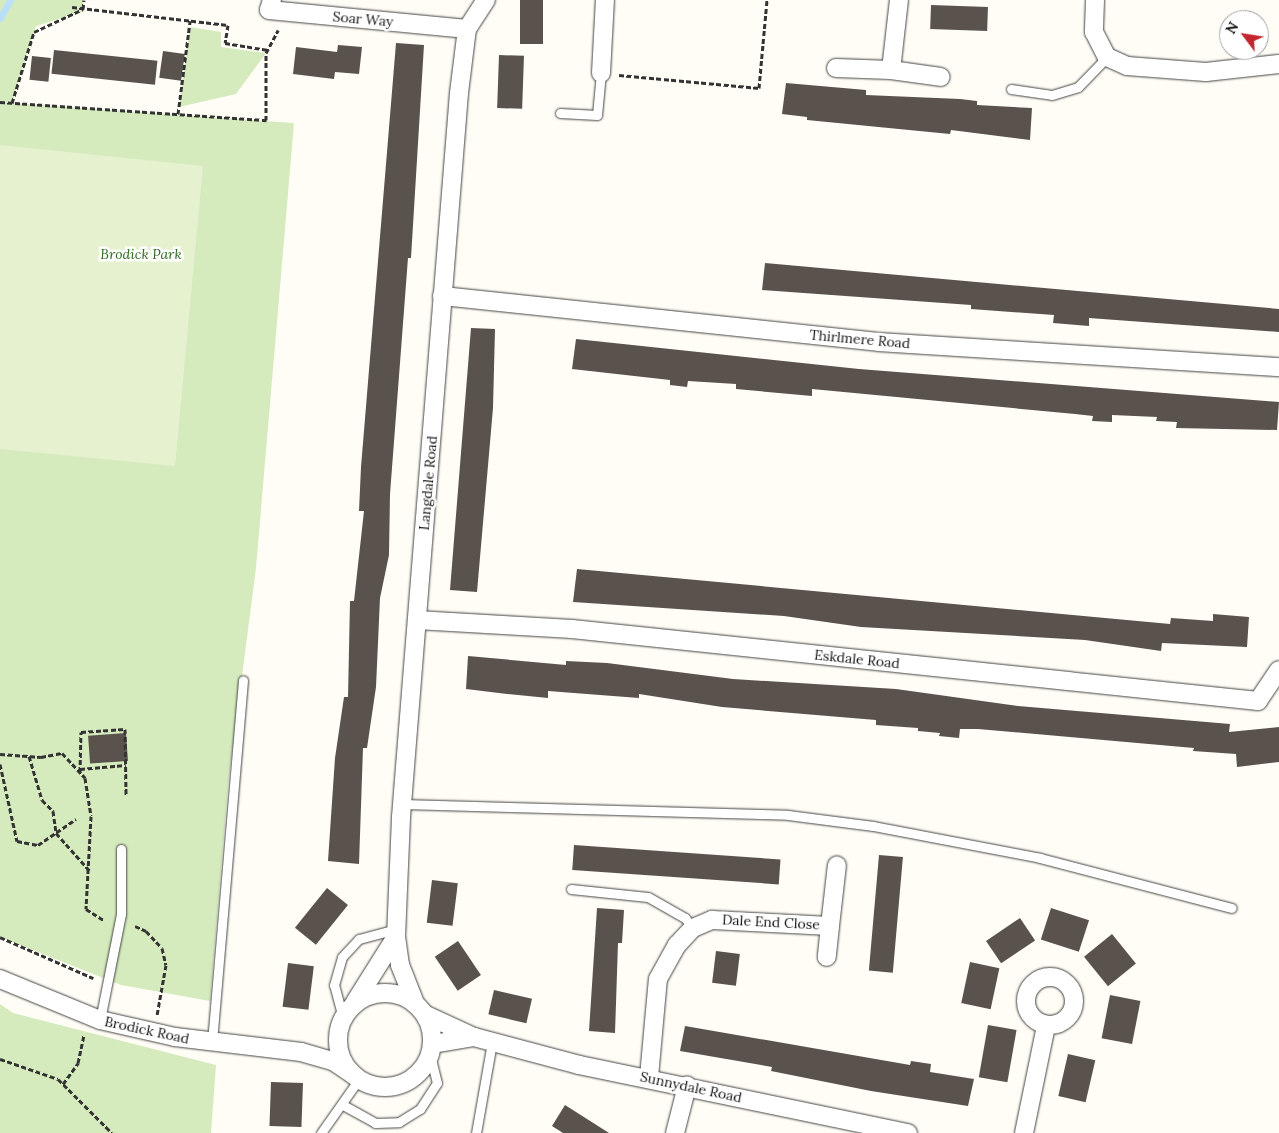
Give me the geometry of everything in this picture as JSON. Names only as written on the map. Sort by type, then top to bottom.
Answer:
[{"type":"street","name":"Soar Way","points":[[272,0],[270,10],[467,29]]},
{"type":"street","points":[[467,29],[486,0]]},
{"type":"street","points":[[601,73],[605,0]]},
{"type":"street","points":[[891,70],[899,0]]},
{"type":"street","points":[[1095,0],[1094,32],[1107,57],[1127,66],[1206,72],[1279,64]]},
{"type":"street","name":"Langdale Road","points":[[420,1009],[400,965],[396,933],[402,804],[442,296],[467,29]]},
{"type":"street","points":[[836,68],[891,70],[941,77]]},
{"type":"street","name":"Thirlmere Road","points":[[442,296],[879,342],[1279,367]]},
{"type":"street","name":"Eskdale Road","points":[[417,620],[572,629],[1258,701],[1279,670]]},
{"type":"street","points":[[830,926],[837,865]]},
{"type":"street","name":"Dale End Close","points":[[648,1077],[658,979],[677,945],[693,928],[712,920],[830,926],[827,957]]},
{"type":"street","name":"Langdale Road","points":[[354,1004],[396,933]]},
{"type":"street","name":"Brodick Road","points":[[0,979],[94,1018],[154,1032],[212,1042],[301,1052],[333,1061],[356,1077]]},
{"type":"street","points":[[387,992],[420,1009],[432,1049],[422,1069],[408,1081],[393,1087],[356,1077],[344,1063],[338,1039],[343,1018],[354,1004],[368,995],[387,992]]},
{"type":"street","name":"Sunnydale Road","points":[[420,1009],[474,1038],[579,1065],[648,1077],[908,1133]]},
{"type":"street","points":[[1024,1133],[1046,1026]]},
{"type":"street","name":"Sunnydale Road","points":[[432,1049],[474,1038]]},
{"type":"street","name":"Brodick Road","points":[[301,1052],[324,1048],[338,1039]]},
{"type":"street","points":[[675,1133],[687,1086]]},
{"type":"lane","points":[[1011,89],[1052,95],[1078,87],[1107,57]]},
{"type":"lane","points":[[560,113],[597,115],[601,73]]},
{"type":"lane","points":[[212,1042],[243,680]]},
{"type":"lane","points":[[402,804],[788,815],[873,826],[1040,858],[1232,908]]},
{"type":"lane","points":[[94,1018],[120,923],[121,849]]},
{"type":"lane","points":[[571,889],[648,897],[685,918],[693,928]]},
{"type":"lane","points":[[343,1018],[334,985],[342,957],[359,939],[396,933]]},
{"type":"lane","points":[[476,1133],[492,1042]]},
{"type":"lane","points":[[343,1105],[375,1123],[399,1122],[420,1109],[437,1084],[432,1049]]},
{"type":"lane","points":[[321,1133],[343,1105],[356,1077]]},
{"type":"path","points":[[83,9],[84,0]]},
{"type":"path","points":[[601,73],[759,88],[767,0]]},
{"type":"path","points":[[72,7],[228,25],[225,44],[268,50]]},
{"type":"path","points":[[12,103],[34,32],[83,9]]},
{"type":"path","points":[[0,102],[266,120],[268,50],[291,12]]},
{"type":"path","points":[[178,114],[190,21]]},
{"type":"path","points":[[80,771],[81,732],[125,729],[126,795]]},
{"type":"path","points":[[0,754],[29,756],[62,753],[85,778],[91,816],[90,870],[86,909],[96,919],[120,923],[146,931],[162,948],[166,965],[154,1032]]},
{"type":"path","points":[[29,756],[42,800],[54,811],[56,833],[90,870]]},
{"type":"path","points":[[0,764],[17,841],[38,845],[76,819]]},
{"type":"path","points":[[80,771],[126,765]]},
{"type":"path","points":[[105,931],[107,922]]},
{"type":"path","points":[[0,937],[96,979]]},
{"type":"path","points":[[63,1084],[78,1063],[94,1018],[98,969]]},
{"type":"path","points":[[0,1059],[63,1084],[112,1133]]},
{"type":"green space","name":"Brodick Park","points":[[0,0],[84,0],[82,12],[36,26],[12,103],[294,123],[256,568],[228,784],[210,1001],[121,985],[0,937]]},
{"type":"green space","points":[[190,27],[221,32],[221,47],[266,53],[236,94],[179,107]]},
{"type":"green space","points":[[0,145],[203,166],[175,466],[0,449]]},
{"type":"green space","points":[[0,1004],[13,1013],[216,1065],[211,1133],[0,1133]]},
{"type":"building","points":[[520,0],[543,0],[543,44],[520,44]]},
{"type":"building","points":[[931,5],[988,7],[987,31],[930,29]]},
{"type":"building","points":[[396,43],[424,45],[411,258],[408,258],[390,494],[389,555],[380,598],[376,687],[367,748],[363,748],[359,864],[328,861],[335,758],[344,697],[348,697],[350,601],[354,601],[364,511],[359,511],[361,467]]},
{"type":"building","points":[[338,45],[362,47],[359,74],[335,72],[334,79],[293,74],[296,47],[337,52]]},
{"type":"building","points":[[54,50],[157,61],[155,85],[51,74]]},
{"type":"building","points":[[163,51],[185,54],[181,81],[159,78]]},
{"type":"building","points":[[499,55],[524,56],[522,109],[497,108]]},
{"type":"building","points":[[32,56],[51,58],[48,82],[29,80]]},
{"type":"building","points":[[786,83],[866,90],[866,95],[960,99],[977,101],[977,105],[1032,108],[1030,140],[951,130],[950,134],[807,120],[807,117],[782,114]]},
{"type":"building","points":[[765,263],[1279,309],[1279,332],[1089,318],[1089,326],[1053,323],[1054,315],[971,309],[971,305],[762,290]]},
{"type":"building","points":[[471,328],[495,329],[493,408],[477,592],[450,590]]},
{"type":"building","points":[[576,339],[859,369],[1279,402],[1277,430],[1176,428],[1177,422],[1156,421],[1157,417],[1112,415],[1112,422],[1092,421],[1093,416],[812,389],[812,396],[736,389],[736,384],[688,381],[687,387],[670,385],[670,380],[572,369]]},
{"type":"building","points":[[577,569],[1170,624],[1171,618],[1213,621],[1213,614],[1249,617],[1247,647],[1162,643],[1161,651],[1085,640],[861,627],[784,616],[573,602]]},
{"type":"building","points":[[468,656],[566,665],[566,661],[607,663],[733,679],[896,689],[1018,706],[1230,724],[1229,732],[1279,727],[1279,762],[1237,767],[1236,754],[1193,751],[1194,748],[978,729],[960,729],[959,738],[939,736],[940,733],[918,731],[918,728],[876,725],[876,720],[722,707],[639,694],[639,698],[548,691],[548,698],[466,689]]},
{"type":"building","points":[[126,733],[128,761],[90,764],[88,736]]},
{"type":"building","points":[[574,845],[780,859],[779,884],[572,870]]},
{"type":"building","points":[[879,855],[903,857],[893,973],[869,971]]},
{"type":"building","points":[[432,880],[458,883],[453,926],[427,923]]},
{"type":"building","points":[[327,888],[348,905],[316,945],[295,928]]},
{"type":"building","points":[[597,908],[624,910],[622,943],[618,943],[615,1033],[589,1031]]},
{"type":"building","points":[[1051,908],[1089,920],[1079,952],[1041,939]]},
{"type":"building","points":[[1020,918],[1035,940],[1001,963],[986,941]]},
{"type":"building","points":[[1112,934],[1136,964],[1108,986],[1084,957]]},
{"type":"building","points":[[458,941],[481,975],[458,991],[435,957]]},
{"type":"building","points":[[716,951],[740,954],[736,986],[712,983]]},
{"type":"building","points":[[970,962],[999,968],[991,1009],[961,1003]]},
{"type":"building","points":[[288,963],[314,966],[308,1010],[283,1007]]},
{"type":"building","points":[[494,990],[532,999],[526,1023],[488,1014]]},
{"type":"building","points":[[1110,995],[1140,1001],[1132,1044],[1102,1038]]},
{"type":"building","points":[[988,1025],[1017,1030],[1007,1082],[979,1077]]},
{"type":"building","points":[[685,1026],[910,1065],[911,1061],[931,1064],[930,1072],[974,1079],[968,1106],[871,1091],[771,1071],[772,1067],[680,1051]]},
{"type":"building","points":[[1068,1054],[1095,1060],[1086,1102],[1058,1096]]},
{"type":"building","points":[[271,1082],[303,1083],[301,1127],[269,1126]]},
{"type":"building","points":[[565,1105],[609,1133],[563,1133],[552,1126]]},
{"type":"waterway","points":[[0,18],[10,0]]}]
